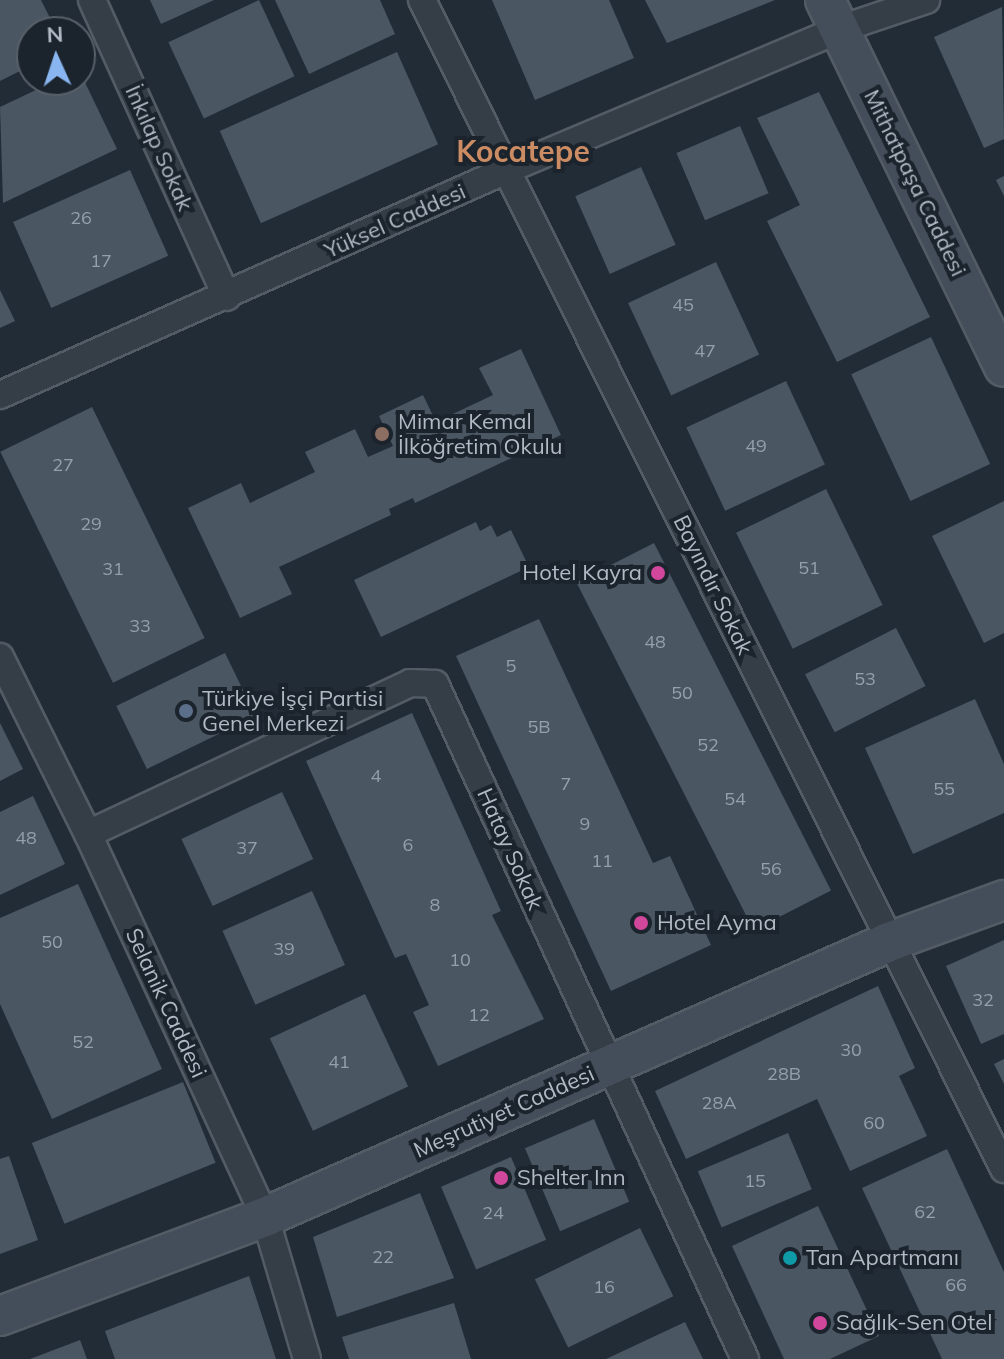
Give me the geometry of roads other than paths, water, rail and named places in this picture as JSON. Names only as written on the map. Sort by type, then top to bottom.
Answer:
[{"type":"main road","name":"Mithatpaşa Caddesi","points":[[832,15],[1004,367]]},
{"type":"main road","name":"Meşrutiyet Caddesi","points":[[0,1316],[265,1217],[889,942],[1004,900]]},
{"type":"street","name":"İnkılap Sokak","points":[[92,0],[227,297]]},
{"type":"street","name":"Bayındır Sokak","points":[[422,0],[504,171],[1004,1169]]},
{"type":"street","name":"Yüksel Caddesi","points":[[0,395],[227,297],[504,171],[832,15],[926,0]]},
{"type":"street","name":"Selanik Caddesi","points":[[0,657],[88,834],[265,1217],[307,1359]]},
{"type":"street","name":"Hatay Sokak","points":[[88,834],[410,683],[427,681],[439,692],[745,1359]]},
{"type":"place","name":"Mimar Kemal İlköğretim Okulu","points":[[382,434]]},
{"type":"place","name":"Hotel Kayra","points":[[658,573]]},
{"type":"place","name":"Türkiye İşçi Partisi Genel Merkezi","points":[[186,711]]},
{"type":"place","name":"Hotel Ayma","points":[[641,923]]},
{"type":"place","name":"Shelter Inn","points":[[501,1178]]},
{"type":"place","name":"Tan Apartmanı","points":[[790,1258]]},
{"type":"place","name":"Sağlık-Sen Otel","points":[[820,1323]]},
{"type":"district","name":"Kocatepe","points":[[523,151]]}]
